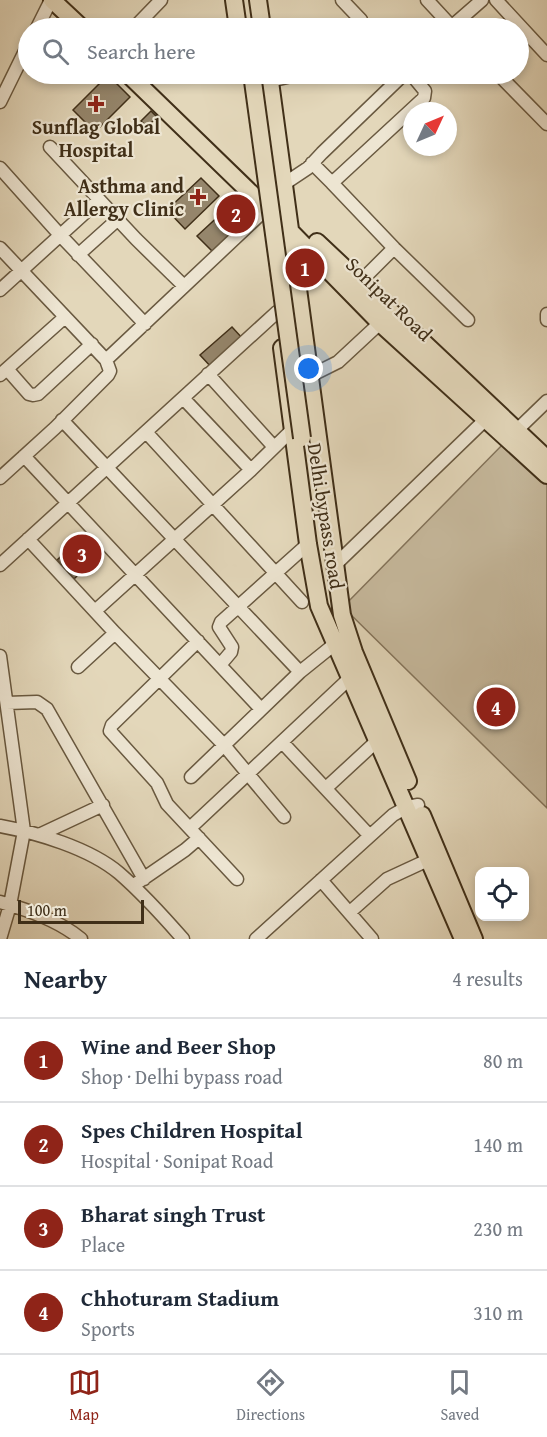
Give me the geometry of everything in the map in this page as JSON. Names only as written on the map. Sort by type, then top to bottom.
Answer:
[{"type":"main road","points":[[52,0],[71,18]]},
{"type":"main road","points":[[66,0],[85,18]]},
{"type":"main road","points":[[234,0],[237,18]]},
{"type":"main road","points":[[242,0],[245,18]]},
{"type":"main road","points":[[249,0],[252,18]]},
{"type":"main road","points":[[258,0],[261,18]]},
{"type":"main road","name":"Sonipat Road","points":[[138,84],[266,209],[289,223],[360,282],[450,377],[486,419],[547,475]]},
{"type":"main road","name":"Sonipat Road","points":[[151,84],[262,192],[380,323],[450,377],[547,459]]},
{"type":"main road","name":"Delhi bypass road","points":[[246,84],[266,209],[277,312],[301,436],[308,544],[319,606],[378,740],[412,806],[474,939]]},
{"type":"main road","points":[[253,84],[327,613],[325,621]]},
{"type":"main road","points":[[267,84],[301,436],[331,593],[336,612],[343,621]]},
{"type":"main road","name":"Delhi bypass road","points":[[267,84],[284,184],[298,303],[343,621],[412,806],[428,860],[463,939]]},
{"type":"street","points":[[42,18],[52,0]]},
{"type":"street","points":[[144,18],[161,0]]},
{"type":"street","points":[[342,0],[355,18]]},
{"type":"street","points":[[427,0],[443,18]]},
{"type":"street","points":[[463,18],[482,0]]},
{"type":"street","points":[[496,0],[513,18]]},
{"type":"street","points":[[529,36],[547,55]]},
{"type":"street","points":[[0,100],[18,65]]},
{"type":"street","points":[[284,184],[312,163],[394,84]]},
{"type":"street","points":[[332,183],[424,98],[424,91],[419,84]]},
{"type":"street","points":[[509,84],[545,116]]},
{"type":"street","points":[[50,147],[117,220],[184,286]]},
{"type":"street","points":[[312,163],[468,320]]},
{"type":"street","points":[[0,168],[60,236],[145,324]]},
{"type":"street","points":[[0,290],[99,200]]},
{"type":"street","points":[[106,360],[266,209]]},
{"type":"street","points":[[78,255],[117,220]]},
{"type":"street","points":[[0,248],[92,344],[106,360],[110,371],[0,478]]},
{"type":"street","points":[[360,282],[394,248]]},
{"type":"street","points":[[0,565],[277,312]]},
{"type":"street","points":[[547,314],[547,320]]},
{"type":"street","points":[[65,317],[4,372],[29,394],[38,394],[92,344]]},
{"type":"street","points":[[310,376],[338,362],[380,323]]},
{"type":"street","points":[[208,375],[274,447]]},
{"type":"street","points":[[183,398],[251,470]]},
{"type":"street","points":[[516,431],[547,401]]},
{"type":"street","points":[[335,565],[486,419]]},
{"type":"street","points":[[62,420],[300,672]]},
{"type":"street","points":[[146,432],[302,603]]},
{"type":"street","points":[[96,611],[274,447],[301,436]]},
{"type":"street","points":[[24,456],[261,709]]},
{"type":"street","points":[[28,539],[223,744],[284,817]]},
{"type":"street","points":[[220,665],[231,652],[232,647],[219,627],[221,622],[308,544]]},
{"type":"street","points":[[78,667],[115,633]]},
{"type":"street","points":[[198,641],[112,724],[110,731],[157,783],[167,804],[237,879]]},
{"type":"street","points":[[191,777],[300,672],[336,643]]},
{"type":"street","points":[[0,656],[24,831],[5,904],[0,939]]},
{"type":"street","points":[[190,828],[351,677]]},
{"type":"street","points":[[7,703],[37,702],[48,709],[144,879]]},
{"type":"street","points":[[326,788],[378,740]]},
{"type":"street","points":[[282,742],[369,835]]},
{"type":"street","points":[[39,835],[103,805]]},
{"type":"street","points":[[256,939],[369,835],[393,815],[412,806]]},
{"type":"street","points":[[0,826],[39,835],[77,848],[117,872],[183,939]]},
{"type":"street","points":[[133,886],[199,838]]},
{"type":"street","points":[[350,912],[387,879],[428,860]]},
{"type":"street","points":[[321,880],[372,939]]},
{"type":"street","points":[[5,904],[53,921],[81,939]]},
{"type":"shaded area","points":[[507,440],[547,480],[547,808],[343,607]]},
{"type":"building","points":[[99,84],[117,84],[130,97],[95,132],[73,110]]},
{"type":"building","points":[[151,111],[157,117],[147,127],[141,121]]},
{"type":"building","points":[[201,178],[219,196],[185,229],[167,210]]},
{"type":"building","points":[[237,199],[254,217],[215,254],[197,236]]},
{"type":"building","points":[[232,327],[243,339],[212,368],[200,355]]},
{"type":"building","points":[[90,529],[107,547],[74,579],[57,560]]},
{"type":"place","name":"Sunflag Global Hospital","points":[[96,104]]},
{"type":"place","name":"Asthma and Allergy Clinic","points":[[198,197]]},
{"type":"place","name":"Spes Children Hospital","points":[[236,214]]},
{"type":"place","name":"Wine and Beer Shop","points":[[305,268]]},
{"type":"place","name":"Bharat singh Trust","points":[[82,554]]},
{"type":"place","name":"Chhoturam Stadium","points":[[496,707]]}]
